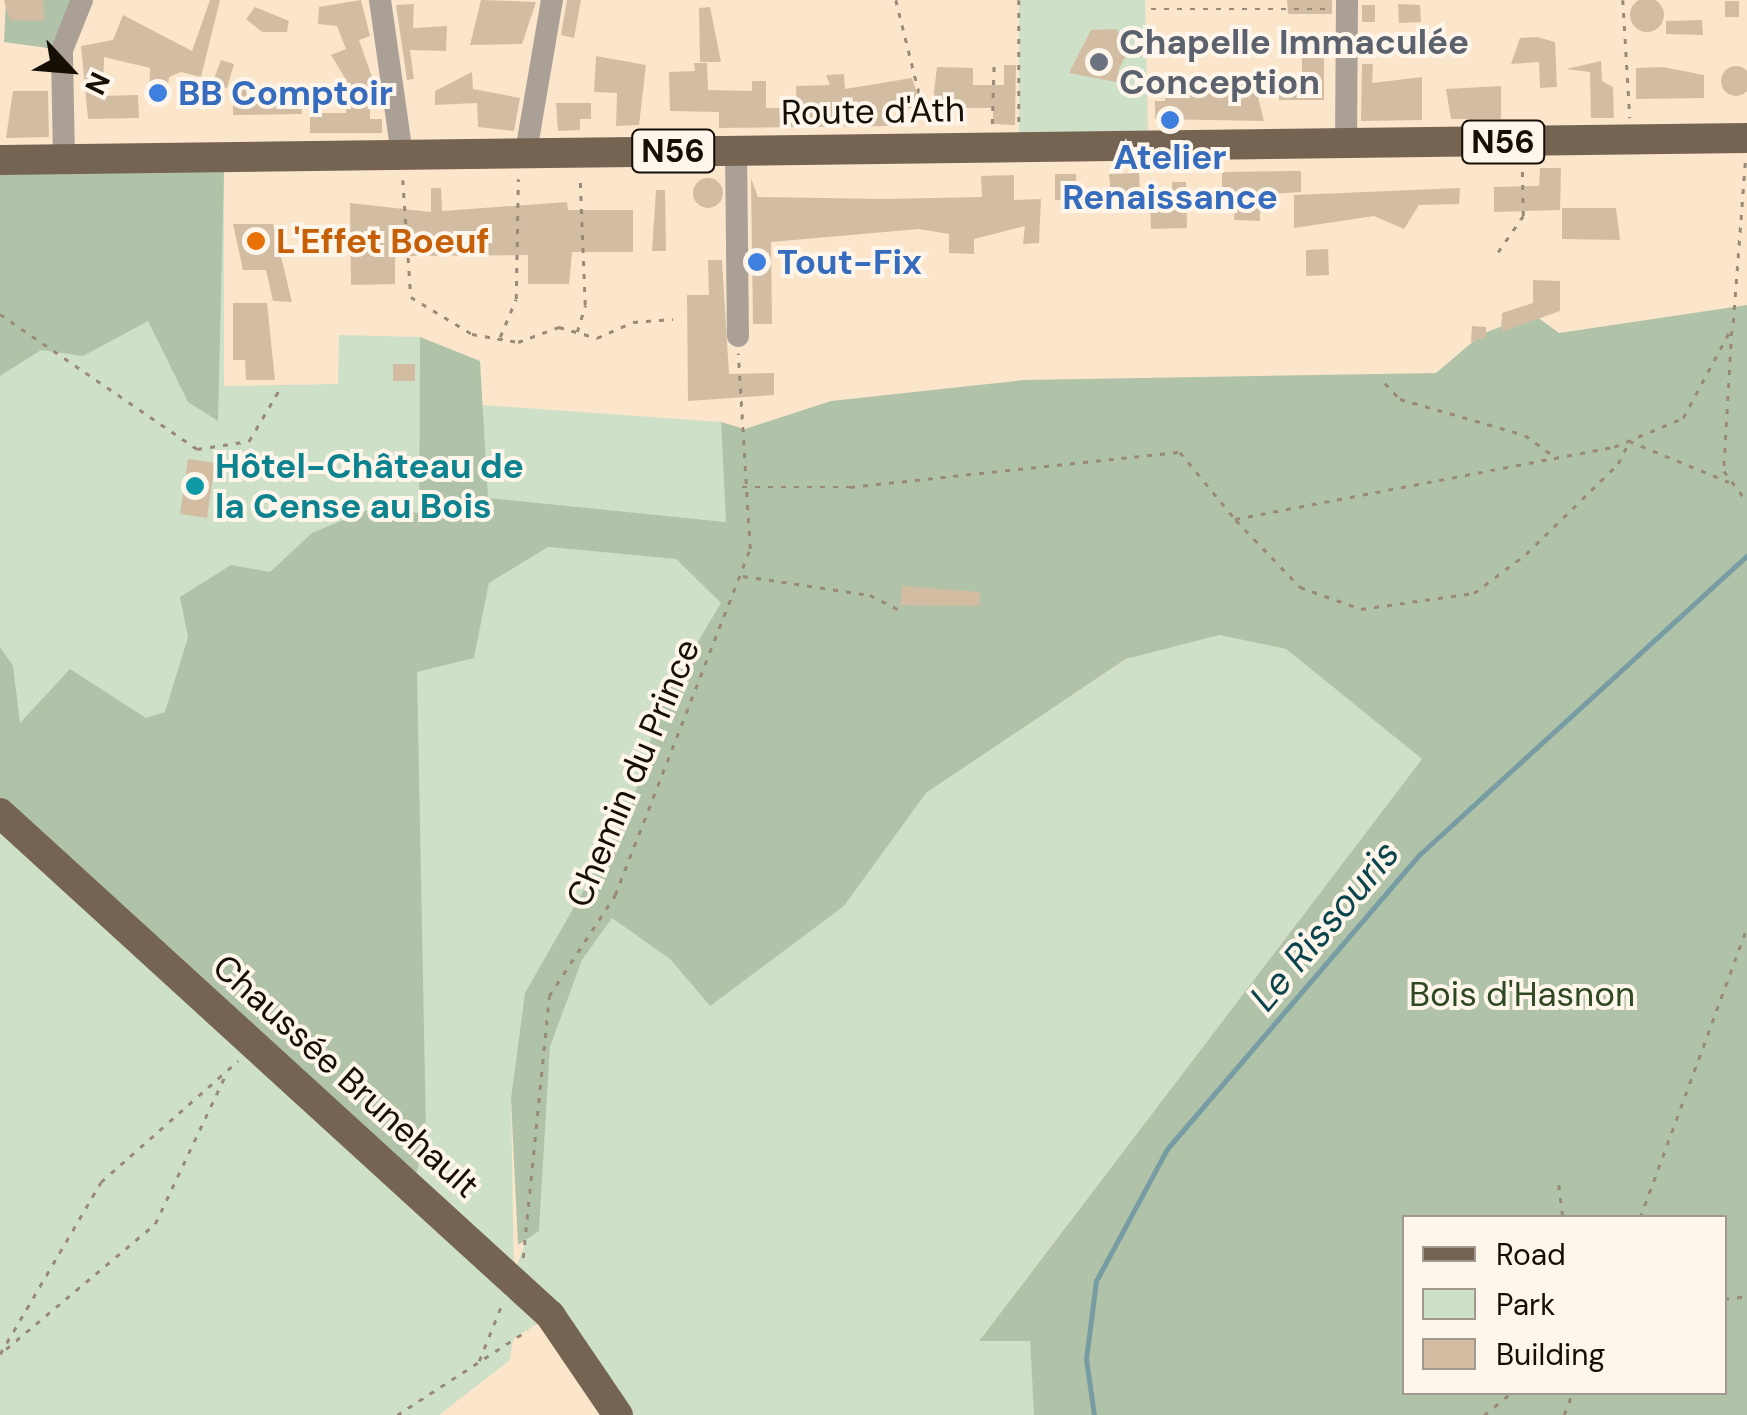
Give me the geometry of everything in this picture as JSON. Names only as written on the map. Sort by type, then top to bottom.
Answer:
[{"type":"main road","name":"Route d'Ath","points":[[0,160],[1747,138]]},
{"type":"main road","name":"Chaussée Brunehault","points":[[0,813],[550,1315],[618,1415]]},
{"type":"street","points":[[64,160],[62,50],[82,0]]},
{"type":"street","points":[[380,0],[402,154]]},
{"type":"street","points":[[522,152],[552,0]]},
{"type":"street","points":[[1346,144],[1347,5]]},
{"type":"street","points":[[736,150],[738,336]]},
{"type":"path","points":[[896,0],[928,148]]},
{"type":"path","points":[[1005,147],[1019,0]]},
{"type":"path","points":[[1623,0],[1631,139]]},
{"type":"path","points":[[1150,9],[1347,5]]},
{"type":"path","points":[[994,61],[1005,147]]},
{"type":"path","points":[[1729,482],[1732,326],[1747,138]]},
{"type":"path","points":[[1498,252],[1523,216],[1522,142]]},
{"type":"path","points":[[498,339],[516,300],[522,152]]},
{"type":"path","points":[[578,332],[585,306],[580,152]]},
{"type":"path","points":[[402,154],[411,296],[498,339],[578,332],[598,338],[633,322],[673,320]]},
{"type":"path","points":[[0,314],[197,449],[249,441],[282,385]]},
{"type":"path","points":[[1235,519],[1629,441],[1683,418],[1732,326]]},
{"type":"path","name":"Chemin du Prince","points":[[480,1361],[513,1279],[534,1204],[549,996],[615,895],[750,549],[742,487],[738,336]]},
{"type":"path","points":[[1385,383],[1400,398],[1525,435],[1556,458]]},
{"type":"path","points":[[1629,441],[1729,482],[1747,501]]},
{"type":"path","points":[[742,487],[850,487],[1180,452],[1235,519],[1321,600],[1361,609],[1474,593],[1538,544],[1618,464],[1629,441]]},
{"type":"path","points":[[741,576],[870,595],[905,613]]},
{"type":"path","points":[[1641,1215],[1747,927]]},
{"type":"path","points":[[2,1352],[101,1182],[226,1072],[251,1040]]},
{"type":"path","points":[[2,1352],[154,1224],[226,1072]]},
{"type":"path","points":[[1560,1185],[1563,1215]]},
{"type":"path","points":[[397,1415],[550,1315]]},
{"type":"path","points":[[1484,1415],[1508,1395]]},
{"type":"green space","points":[[6,0],[82,0],[62,50],[4,42]]},
{"type":"green space","points":[[1019,0],[1145,0],[1148,132],[1019,134]]},
{"type":"green space","points":[[224,170],[224,386],[338,384],[339,335],[420,337],[419,513],[474,658],[489,583],[548,547],[676,559],[722,604],[662,702],[630,809],[511,1099],[514,1274],[528,1235],[539,1231],[550,1047],[582,960],[612,917],[670,959],[709,1005],[844,906],[926,793],[1127,659],[1178,640],[1219,635],[1286,649],[1422,759],[980,1339],[1030,1340],[1034,1415],[618,1415],[550,1316],[513,1339],[510,1360],[439,1415],[0,1415],[0,173]]},
{"type":"green space","points":[[224,170],[218,421],[188,402],[148,321],[83,356],[41,350],[0,376],[0,173]]},
{"type":"green space","name":"Bois d'Hasnon","points":[[1747,305],[1747,1415],[1034,1415],[1030,1341],[979,1341],[1422,759],[1286,649],[1219,635],[1126,659],[926,793],[844,906],[710,1006],[670,959],[612,918],[582,960],[550,1047],[539,1231],[518,1245],[511,1099],[525,993],[630,809],[662,702],[721,603],[676,559],[548,547],[489,583],[474,658],[417,672],[426,1133],[413,1187],[0,813],[0,647],[13,666],[20,723],[70,669],[146,718],[165,712],[188,637],[180,597],[231,565],[270,572],[312,533],[375,507],[419,513],[420,337],[480,361],[488,498],[726,522],[721,422],[745,429],[831,401],[1024,380],[1436,373],[1482,334],[1533,314],[1559,333]]},
{"type":"green space","points":[[482,405],[721,422],[727,522],[487,499]]},
{"type":"building","points":[[1640,-1],[1654,-1],[1663,8],[1663,22],[1654,31],[1640,31],[1631,22],[1631,8]]},
{"type":"building","points":[[4,0],[43,0],[44,21],[10,20]]},
{"type":"building","points":[[210,0],[220,0],[201,77],[181,72],[169,77],[166,104],[149,102],[150,68],[104,57],[103,96],[138,95],[139,118],[88,119],[81,46],[113,40],[123,15],[192,51]]},
{"type":"building","points":[[361,0],[370,36],[359,40],[378,94],[370,96],[370,119],[382,119],[382,133],[310,133],[310,113],[346,113],[348,83],[331,55],[346,49],[337,26],[318,24],[319,7]]},
{"type":"building","points":[[481,0],[536,2],[522,44],[470,45]]},
{"type":"building","points":[[567,0],[581,0],[574,38],[561,35]]},
{"type":"building","points":[[1287,0],[1332,0],[1332,14],[1288,14]]},
{"type":"building","points":[[1725,1],[1739,1],[1739,17],[1725,17]]},
{"type":"building","points":[[414,4],[413,28],[447,26],[446,51],[410,50],[414,79],[407,80],[396,5]]},
{"type":"building","points":[[1398,4],[1420,5],[1421,22],[1399,23]]},
{"type":"building","points":[[1362,5],[1375,5],[1375,22],[1362,22]]},
{"type":"building","points":[[255,7],[289,21],[287,32],[262,32],[246,19]]},
{"type":"building","points":[[710,7],[721,62],[700,62],[699,8]]},
{"type":"building","points":[[1702,20],[1703,35],[1666,34],[1666,21]]},
{"type":"building","name":"Chapelle Immaculée Conception","points":[[1116,29],[1129,49],[1118,71],[1127,84],[1069,73],[1091,30]]},
{"type":"building","points":[[1520,38],[1555,42],[1557,87],[1540,88],[1539,62],[1511,64]]},
{"type":"building","points":[[1302,47],[1324,47],[1324,100],[1279,100],[1279,77],[1302,77]]},
{"type":"building","points":[[596,56],[646,65],[639,125],[616,126],[617,93],[594,92]]},
{"type":"building","points":[[221,60],[234,64],[227,88],[212,84]]},
{"type":"building","points":[[1601,61],[1602,81],[1613,87],[1614,118],[1591,118],[1590,72],[1566,69]]},
{"type":"building","points":[[694,63],[707,63],[708,90],[752,91],[752,81],[766,81],[766,108],[797,108],[796,86],[830,85],[826,75],[844,74],[845,89],[912,78],[922,108],[890,108],[890,126],[719,128],[719,112],[670,111],[669,72],[695,71]]},
{"type":"building","points":[[1362,64],[1373,64],[1372,83],[1422,77],[1422,120],[1361,121]]},
{"type":"building","points":[[1004,65],[1016,65],[1015,125],[993,124],[993,108],[932,108],[937,67],[973,68],[973,85],[1004,85]]},
{"type":"building","points":[[1736,66],[1747,70],[1747,92],[1736,96],[1725,92],[1721,81],[1725,70]]},
{"type":"building","points":[[1663,67],[1704,75],[1704,98],[1636,99],[1636,68]]},
{"type":"building","points":[[472,72],[473,89],[520,98],[514,131],[478,127],[477,103],[435,105],[435,91]]},
{"type":"building","points":[[1186,78],[1255,85],[1264,121],[1155,119],[1155,101],[1165,101],[1165,90],[1186,90]]},
{"type":"building","points":[[286,85],[300,90],[302,114],[233,115],[233,90]]},
{"type":"building","points":[[1501,86],[1501,119],[1451,119],[1446,89]]},
{"type":"building","points":[[13,91],[48,91],[49,137],[6,138]]},
{"type":"building","points":[[556,103],[591,103],[591,119],[580,119],[580,130],[558,131]]},
{"type":"building","points":[[1540,168],[1561,168],[1560,210],[1494,212],[1494,187],[1539,186]]},
{"type":"building","points":[[1301,171],[1301,192],[1260,195],[1260,221],[1234,220],[1235,207],[1222,207],[1222,172]]},
{"type":"building","points":[[1139,173],[1140,196],[1111,196],[1109,174]]},
{"type":"building","points":[[1055,174],[1076,174],[1076,200],[1055,200]]},
{"type":"building","points":[[1014,175],[1014,200],[1041,199],[1039,243],[1023,244],[1025,226],[974,239],[974,254],[949,253],[949,234],[919,229],[771,242],[772,324],[753,324],[751,178],[758,197],[885,199],[982,197],[981,176]]},
{"type":"building","points":[[708,178],[719,182],[723,193],[719,204],[708,208],[697,204],[693,193],[697,182]]},
{"type":"building","points":[[1172,182],[1186,182],[1187,228],[1151,229],[1150,200],[1173,200]]},
{"type":"building","points":[[431,188],[441,188],[442,211],[567,202],[568,210],[633,210],[633,252],[572,252],[569,284],[528,284],[528,255],[395,256],[395,284],[351,285],[350,203],[431,212]]},
{"type":"building","points":[[1460,188],[1459,204],[1419,205],[1404,229],[1374,216],[1294,228],[1294,195]]},
{"type":"building","points":[[656,190],[665,190],[666,251],[652,251]]},
{"type":"building","points":[[1562,208],[1616,208],[1620,240],[1562,239]]},
{"type":"building","points":[[233,224],[273,224],[292,302],[273,301],[266,270],[243,270]]},
{"type":"building","points":[[1328,249],[1329,275],[1306,276],[1306,250]]},
{"type":"building","points":[[708,260],[722,260],[729,374],[774,373],[774,395],[688,401],[687,295],[709,295]]},
{"type":"building","points":[[1533,280],[1560,281],[1560,311],[1501,332],[1502,313],[1533,303]]},
{"type":"building","points":[[233,303],[267,303],[275,380],[246,380],[245,360],[233,360]]},
{"type":"building","points":[[1472,326],[1486,327],[1486,337],[1471,342]]},
{"type":"building","points":[[393,364],[415,364],[415,381],[393,381]]},
{"type":"building","name":"Hôtel-Château de la Cense au Bois","points":[[188,459],[215,463],[207,518],[180,514]]},
{"type":"building","points":[[902,586],[980,592],[979,606],[900,605]]},
{"type":"waterway","name":"Le Rissouris","points":[[1094,1415],[1086,1359],[1096,1281],[1167,1149],[1419,855],[1747,556]]},
{"type":"place","name":"Chapelle Immaculée Conception","points":[[1099,62]]},
{"type":"place","name":"BB Comptoir","points":[[158,93]]},
{"type":"place","name":"Atelier Renaissance","points":[[1170,120]]},
{"type":"place","name":"L'Effet Boeuf","points":[[256,241]]},
{"type":"place","name":"Tout-Fix","points":[[757,262]]},
{"type":"place","name":"Hôtel-Château de la Cense au Bois","points":[[195,486]]}]
